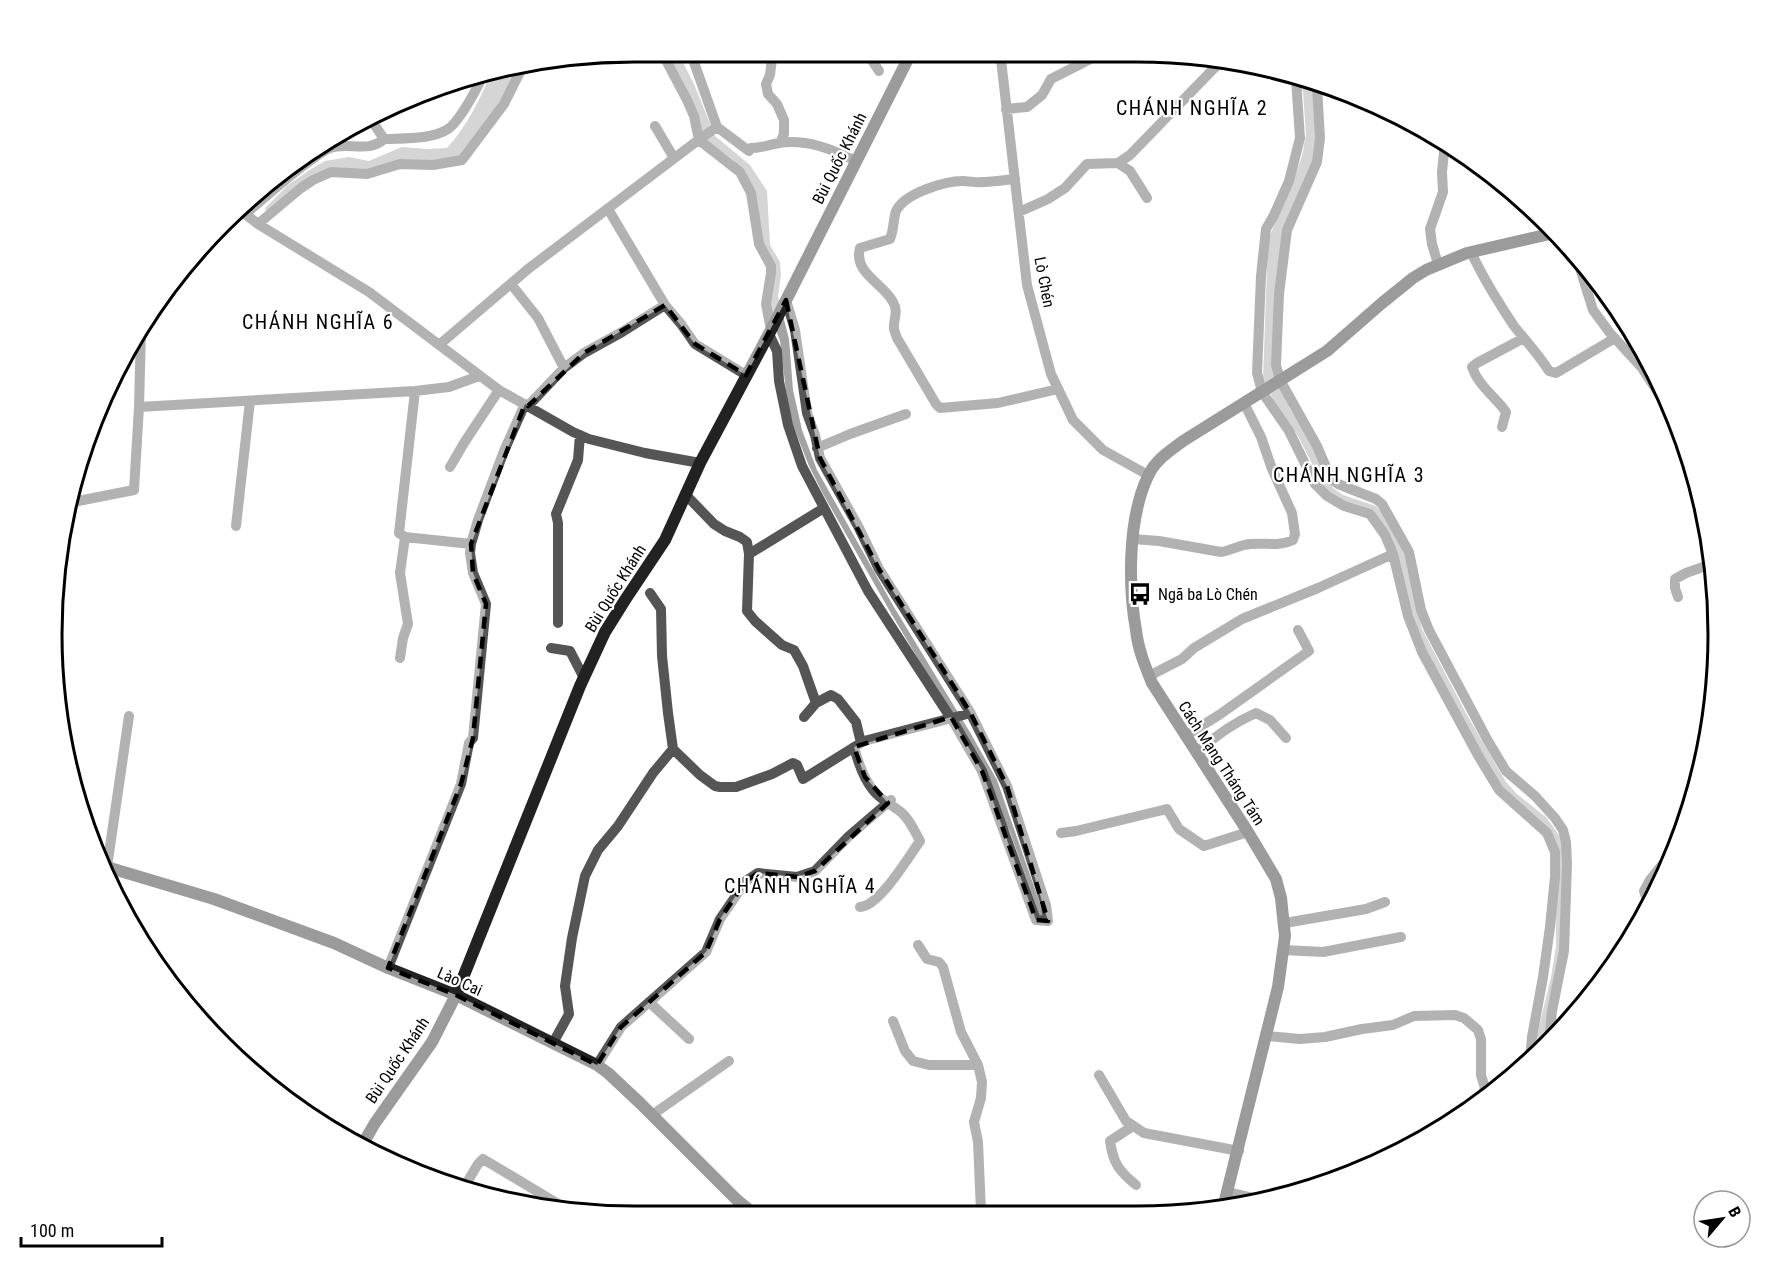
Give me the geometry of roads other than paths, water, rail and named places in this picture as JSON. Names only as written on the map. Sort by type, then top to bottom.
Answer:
[{"type":"street","points":[[667,62],[694,116],[700,139],[740,172],[752,193],[759,244],[771,266],[766,304],[770,332],[777,351],[779,381],[788,425],[802,466],[868,591],[951,717],[982,771],[1036,920],[1048,921],[1046,904],[1007,786],[970,712],[879,569],[820,458],[807,413],[797,343],[785,302]]},
{"type":"street","points":[[694,62],[715,128],[749,151],[751,148],[780,143],[806,144],[828,147],[856,161]]},
{"type":"street","points":[[772,62],[766,84],[768,94],[777,104],[784,120],[784,134],[780,143]]},
{"type":"street","points":[[873,62],[879,71]]},
{"type":"street","name":"Bùi Quốc Khánh","points":[[366,1139],[432,1042],[456,995],[584,678],[610,624],[664,540],[700,463],[770,332],[906,62]]},
{"type":"street","name":"Lò Chén","points":[[1001,62],[1027,285],[1051,374],[1073,420],[1103,450],[1148,475]]},
{"type":"street","points":[[1006,109],[1027,107],[1042,95],[1051,79],[1084,62]]},
{"type":"street","points":[[1019,212],[1048,199],[1065,188],[1087,164],[1118,163],[1131,155],[1216,67]]},
{"type":"street","points":[[258,224],[300,188],[326,173],[337,171],[368,174],[400,165],[433,165],[462,160],[504,104],[520,73]]},
{"type":"street","points":[[328,150],[338,146],[374,146],[384,139],[426,137],[448,129],[480,83]]},
{"type":"street","points":[[1296,85],[1300,138],[1296,159],[1286,187],[1266,229],[1257,373],[1263,391],[1289,431],[1316,484],[1327,496],[1344,506],[1370,514],[1385,535],[1393,554],[1408,616],[1422,652],[1479,757],[1499,790],[1547,833],[1554,852],[1555,877],[1551,920],[1531,1048]]},
{"type":"street","points":[[1317,91],[1320,138],[1317,162],[1287,230],[1281,268],[1276,365],[1280,381],[1317,446],[1331,479],[1376,499],[1384,506],[1409,552],[1421,610],[1429,630],[1488,741],[1506,771],[1555,818],[1563,830],[1567,864],[1564,951],[1550,1028]]},
{"type":"street","points":[[374,124],[384,139]]},
{"type":"street","points":[[655,126],[674,158]]},
{"type":"street","points":[[439,345],[511,284],[715,128]]},
{"type":"street","points":[[1438,264],[1430,229],[1443,192],[1444,152]]},
{"type":"street","points":[[1118,163],[1130,171],[1147,198]]},
{"type":"street","points":[[1015,179],[963,181],[926,189],[908,198],[896,211],[894,229],[890,239],[860,248],[859,257],[862,269],[892,301],[896,311],[894,328],[897,338],[940,408],[998,403],[1058,389]]},
{"type":"street","points":[[1286,187],[1304,193]]},
{"type":"street","points":[[608,209],[664,305],[695,344],[746,375]]},
{"type":"street","points":[[245,214],[258,224],[369,292],[499,390],[580,435],[645,453],[700,463]]},
{"type":"street","points":[[1280,381],[1327,351],[1413,278],[1438,264],[1471,252],[1546,234]]},
{"type":"street","points":[[1471,252],[1485,280],[1524,338],[1552,373],[1556,373],[1615,338]]},
{"type":"street","points":[[1582,275],[1593,310],[1647,375]]},
{"type":"street","points":[[511,284],[538,318],[564,368]]},
{"type":"street","points":[[388,969],[461,784],[469,744],[473,738],[486,604],[473,573],[470,553],[471,544],[504,451],[526,405],[564,368],[584,353],[664,305]]},
{"type":"street","points":[[1502,427],[1506,412],[1482,386],[1472,367],[1524,338]]},
{"type":"street","points":[[77,501],[134,490],[140,407],[141,343]]},
{"type":"street","points":[[140,407],[415,391],[449,387],[479,376]]},
{"type":"street","name":"Cách Mạng Tháng Tám","points":[[1226,1199],[1278,987],[1284,950],[1285,923],[1276,879],[1149,676],[1136,632],[1131,579],[1133,538],[1139,501],[1148,475],[1162,456],[1280,381]]},
{"type":"street","points":[[450,467],[499,390]]},
{"type":"street","points":[[415,391],[399,531],[405,537],[471,544]]},
{"type":"street","points":[[236,526],[250,401]]},
{"type":"street","points":[[1133,538],[1221,552],[1228,552],[1246,545],[1282,544],[1293,540],[1295,534],[1292,513],[1272,469],[1261,437],[1244,403]]},
{"type":"street","points":[[817,448],[906,414]]},
{"type":"street","points":[[558,623],[558,523],[556,514],[578,460],[580,435]]},
{"type":"street","points":[[685,494],[714,524],[747,542],[749,554],[747,611],[782,645],[794,650],[803,666],[816,703]]},
{"type":"street","points":[[1370,514],[1384,506]]},
{"type":"street","points":[[749,554],[824,508]]},
{"type":"street","points":[[400,658],[408,624],[400,573],[405,537]]},
{"type":"street","points":[[1149,676],[1182,658],[1194,648],[1242,619],[1393,554]]},
{"type":"street","points":[[1678,597],[1675,579],[1705,566]]},
{"type":"street","points":[[650,592],[661,609],[662,656],[674,748],[700,775],[715,786],[736,787],[793,763],[797,765],[802,779],[858,745],[967,714]]},
{"type":"street","points":[[1185,736],[1219,715],[1309,651],[1298,630]]},
{"type":"street","points":[[551,648],[570,651],[584,678]]},
{"type":"street","points":[[804,717],[816,703],[831,695],[838,699],[858,725],[857,761],[865,777],[874,792],[903,814],[920,841],[891,882],[869,905],[860,907]]},
{"type":"street","points":[[1196,753],[1218,734],[1256,713],[1270,720],[1286,738]]},
{"type":"street","points":[[106,854],[129,716]]},
{"type":"street","points":[[553,1043],[569,1014],[565,986],[585,876],[598,850],[618,826],[653,773],[674,748]]},
{"type":"street","points":[[1515,804],[1527,790]]},
{"type":"street","points":[[597,1065],[621,1027],[706,952],[720,919],[746,881],[758,873],[797,877],[815,871],[849,836],[889,802]]},
{"type":"street","points":[[1061,834],[1167,809],[1179,829],[1204,846],[1248,832]]},
{"type":"street","name":"Lào Cai","points":[[112,868],[214,899],[334,943],[388,969],[456,995],[597,1065],[608,1073],[744,1206]]},
{"type":"street","points":[[1645,895],[1644,891],[1656,873]]},
{"type":"street","points":[[1285,923],[1366,909],[1385,902]]},
{"type":"street","points":[[1551,920],[1565,922]]},
{"type":"street","points":[[1284,950],[1323,952],[1401,937]]},
{"type":"street","points":[[918,945],[927,959],[939,962],[943,967],[961,1032],[978,1065],[982,1082],[981,1098],[974,1122],[978,1142],[981,1206]]},
{"type":"street","points":[[649,1002],[689,1039]]},
{"type":"street","points":[[1267,1036],[1300,1039],[1325,1037],[1393,1025],[1414,1016],[1455,1015],[1464,1018],[1478,1030],[1481,1039],[1481,1075],[1485,1087]]},
{"type":"street","points":[[893,1021],[905,1051],[913,1061],[929,1065],[978,1065]]},
{"type":"street","points":[[651,1115],[729,1060]]},
{"type":"street","points":[[1099,1075],[1126,1121],[1144,1133],[1239,1150]]},
{"type":"street","points":[[1133,1126],[1110,1141],[1112,1156],[1121,1172],[1136,1185]]},
{"type":"street","points":[[468,1181],[483,1159],[551,1200]]},
{"type":"street","points":[[1228,1192],[1244,1196]]},
{"type":"place","name":"Ngã ba Lò Chén","points":[[1140,594]]},
{"type":"district","name":"CHÁNH NGHĨA 2","points":[[1192,108]]},
{"type":"district","name":"CHÁNH NGHĨA 6","points":[[318,322]]},
{"type":"district","name":"CHÁNH NGHĨA 3","points":[[1349,475]]},
{"type":"district","name":"CHÁNH NGHĨA 4","points":[[800,886]]}]
